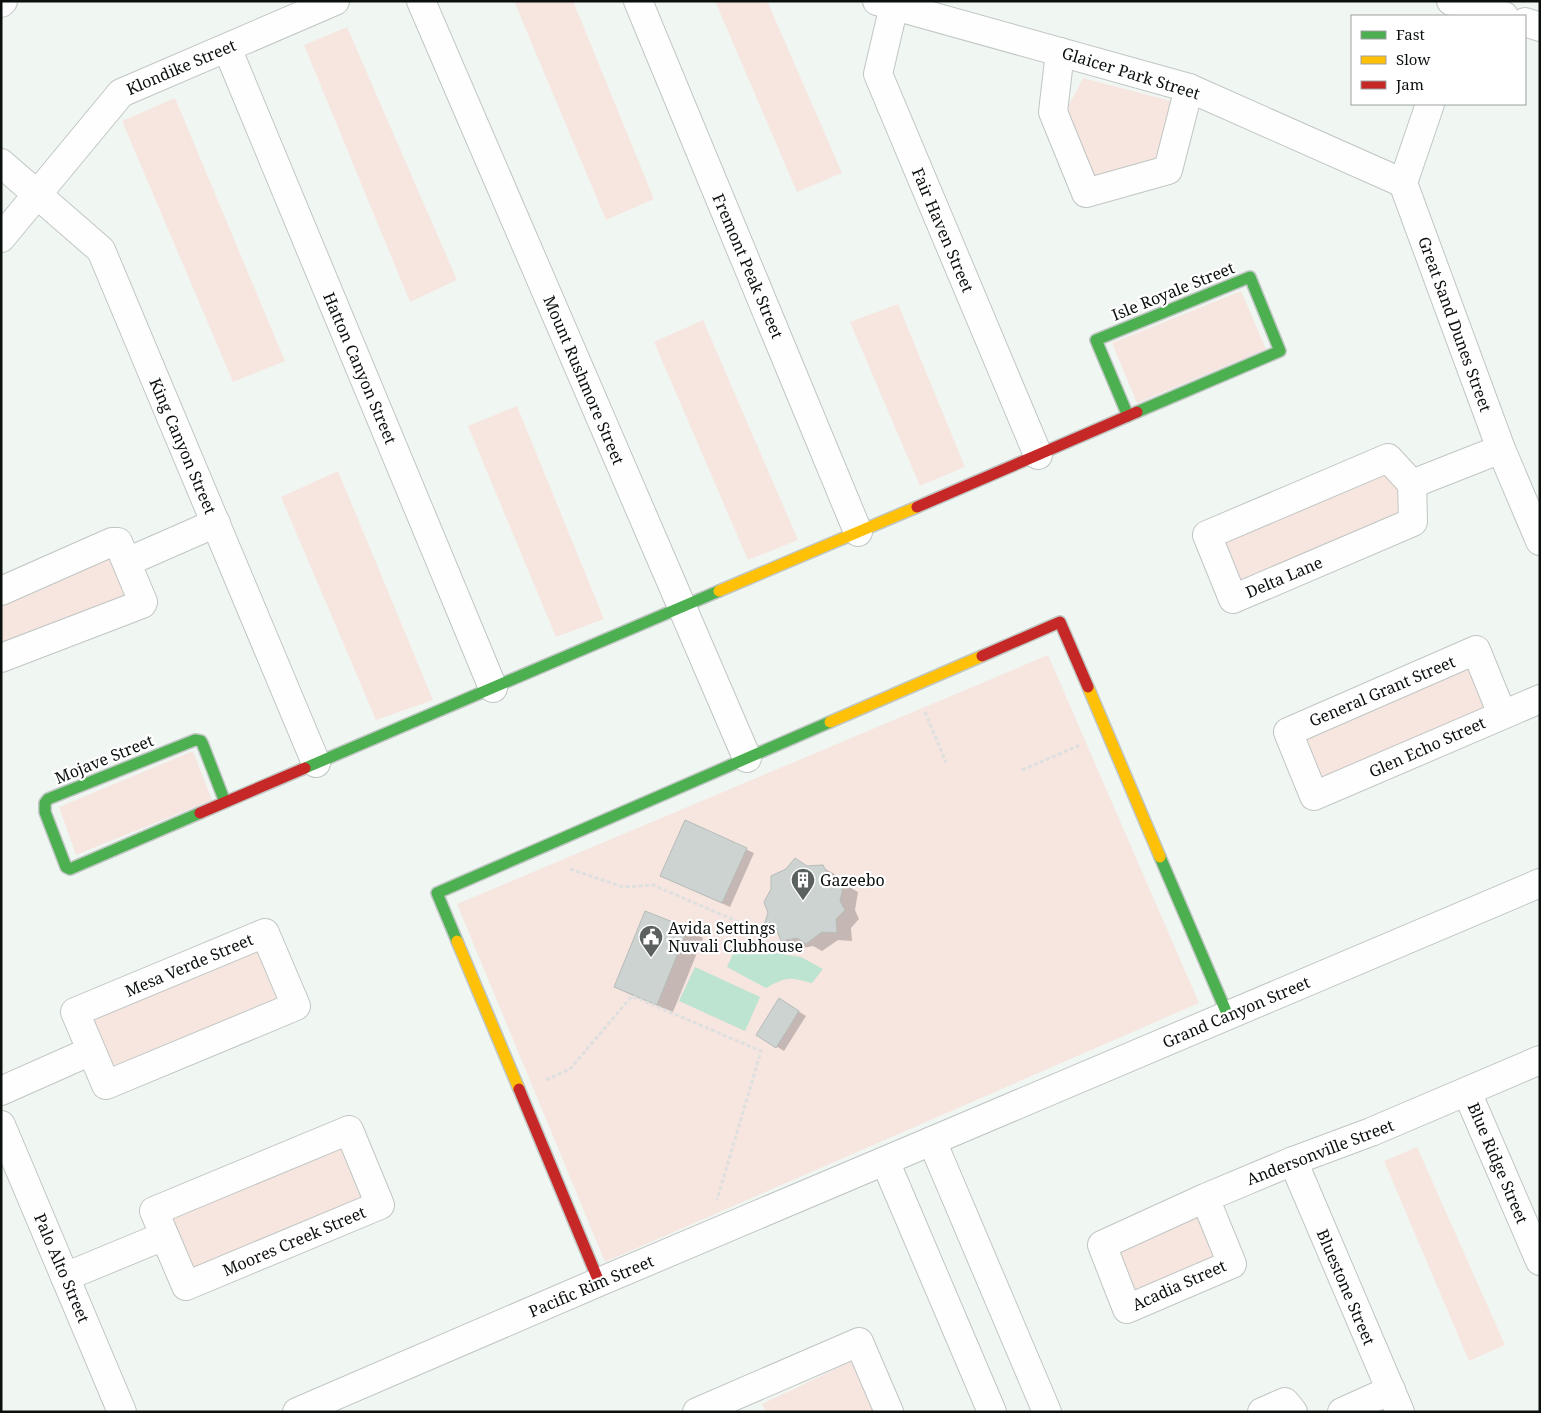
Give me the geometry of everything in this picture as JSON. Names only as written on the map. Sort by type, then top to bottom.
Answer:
[{"type":"street","name":"Klondike Street","points":[[1,238],[121,93],[335,1]]},
{"type":"street","name":"Mount Rushmore Street","points":[[421,1],[747,758]]},
{"type":"street","name":"Fremont Peak Street","points":[[638,1],[858,532]]},
{"type":"street","name":"Glaicer Park Street","points":[[889,3],[1189,88],[1403,184]]},
{"type":"street","name":"Fair Haven Street","points":[[889,3],[878,74],[1038,455]]},
{"type":"street","points":[[1458,7],[1499,15]]},
{"type":"street","points":[[1526,22],[1540,26]]},
{"type":"street","name":"Hatton Canyon Street","points":[[228,48],[493,688]]},
{"type":"street","points":[[1060,52],[1053,112],[1086,193],[1168,170],[1189,88]]},
{"type":"street","points":[[1403,184],[1430,105]]},
{"type":"street","name":"King Canyon Street","points":[[1,163],[101,250],[316,763]]},
{"type":"street","name":"Great Sand Dunes Street","points":[[1403,184],[1502,449],[1540,541]]},
{"type":"street","name":"Isle Royale Street","points":[[682,607],[1280,351],[1250,277],[1096,340],[1128,416]]},
{"type":"street","points":[[1412,484],[1502,449]]},
{"type":"street","name":"Delta Lane","points":[[1388,458],[1412,484],[1413,522],[1233,599],[1206,534],[1388,458]]},
{"type":"street","points":[[127,562],[216,523]]},
{"type":"street","points":[[1,591],[112,542],[118,542],[143,600],[142,604],[1,658]]},
{"type":"street","name":"Mojave Street","points":[[225,802],[203,745],[195,740],[48,799],[45,812],[66,867],[70,868],[493,688],[682,607]]},
{"type":"street","points":[[599,1282],[437,893],[1060,622],[1228,1016]]},
{"type":"street","name":"General Grant Street","points":[[1314,796],[1288,732],[1314,720],[1476,650],[1502,714]]},
{"type":"street","name":"Glen Echo Street","points":[[1314,796],[1540,699]]},
{"type":"street","name":"Grand Canyon Street","points":[[885,1161],[1540,883]]},
{"type":"street","name":"Mesa Verde Street","points":[[266,933],[296,1006],[106,1085],[91,1051],[75,1012],[266,933]]},
{"type":"street","points":[[1,1091],[91,1051]]},
{"type":"street","name":"Andersonville Street","points":[[1102,1245],[1205,1198],[1372,1132],[1540,1060]]},
{"type":"street","name":"Blue Ridge Street","points":[[1467,1092],[1540,1261]]},
{"type":"street","name":"Palo Alto Street","points":[[1,1125],[122,1412]]},
{"type":"street","name":"Moores Creek Street","points":[[349,1130],[380,1205],[186,1286],[164,1236],[154,1212],[349,1130]]},
{"type":"street","points":[[932,1141],[1047,1412]]},
{"type":"street","points":[[885,1161],[992,1412]]},
{"type":"street","name":"Pacific Rim Street","points":[[298,1412],[885,1161]]},
{"type":"street","name":"Bluestone Street","points":[[1293,1162],[1395,1401]]},
{"type":"street","name":"Acadia Street","points":[[1102,1245],[1127,1309],[1232,1264],[1205,1198]]},
{"type":"street","points":[[65,1277],[164,1236]]},
{"type":"street","points":[[697,1412],[747,1402],[859,1342],[889,1412]]},
{"type":"street","points":[[1342,1412],[1395,1401]]},
{"type":"street","points":[[1262,1412],[1285,1402],[1293,1412]]},
{"type":"path","points":[[914,686],[946,762]]},
{"type":"path","points":[[1022,770],[1108,733]]},
{"type":"path","points":[[527,854],[623,887],[653,885],[748,926]]},
{"type":"path","points":[[520,1092],[570,1069],[632,996],[761,1051],[706,1236]]},
{"type":"shaded area","points":[[514,1],[573,1],[654,199],[606,220]]},
{"type":"shaded area","points":[[715,1],[763,1],[768,3],[842,173],[797,192]]},
{"type":"shaded area","points":[[347,27],[457,280],[410,302],[304,45]]},
{"type":"shaded area","points":[[1083,78],[1171,101],[1160,161],[1091,180],[1068,107]]},
{"type":"shaded area","points":[[175,98],[285,361],[233,382],[122,121]]},
{"type":"shaded area","points":[[1241,291],[1266,349],[1137,403],[1112,343]]},
{"type":"shaded area","points":[[898,304],[965,467],[920,486],[850,322]]},
{"type":"shaded area","points":[[703,320],[798,540],[748,560],[654,342]]},
{"type":"shaded area","points":[[517,406],[604,619],[556,637],[468,426]]},
{"type":"shaded area","points":[[1383,465],[1406,487],[1408,520],[1237,589],[1213,538]]},
{"type":"shaded area","points":[[338,471],[433,700],[376,720],[281,497]]},
{"type":"shaded area","points":[[113,552],[135,600],[1,648],[1,604]]},
{"type":"shaded area","points":[[1048,655],[1199,1003],[605,1262],[457,904]]},
{"type":"shaded area","points":[[1475,660],[1496,712],[1317,790],[1295,735]]},
{"type":"shaded area","points":[[193,751],[212,800],[76,855],[59,807]]},
{"type":"shaded area","points":[[736,947],[801,957],[823,969],[812,983],[788,979],[779,981],[766,988],[727,967]]},
{"type":"shaded area","points":[[257,951],[283,999],[113,1070],[93,1019]]},
{"type":"shaded area","points":[[695,967],[760,997],[745,1031],[679,1001]]},
{"type":"shaded area","points":[[340,1144],[362,1201],[192,1269],[171,1215]]},
{"type":"shaded area","points":[[1417,1147],[1505,1345],[1469,1361],[1384,1161]]},
{"type":"shaded area","points":[[1202,1202],[1226,1259],[1129,1303],[1107,1248]]},
{"type":"shaded area","points":[[852,1361],[875,1412],[766,1412],[762,1404]]},
{"type":"building","points":[[685,820],[747,848],[722,903],[660,876]]},
{"type":"building","name":"Gazeebo","points":[[795,858],[807,866],[823,865],[829,877],[844,882],[840,901],[845,910],[836,919],[837,933],[822,932],[806,944],[797,938],[781,941],[776,928],[764,925],[768,913],[764,902],[771,889],[771,876],[786,869]]},
{"type":"building","name":"Avida Settings Nuvali Clubhouse","points":[[645,911],[688,928],[657,1005],[614,987]]},
{"type":"building","points":[[779,998],[799,1011],[776,1048],[756,1035]]},
{"type":"traffic: fast","points":[[1128,416],[1096,340],[1250,277],[1280,351],[1137,412]]},
{"type":"traffic: fast","points":[[305,768],[719,591]]},
{"type":"traffic: fast","points":[[457,941],[437,893],[830,722]]},
{"type":"traffic: fast","points":[[200,813],[70,869],[66,867],[45,812],[45,803],[48,799],[195,740],[201,741],[203,745],[225,802]]},
{"type":"traffic: fast","points":[[1160,857],[1228,1016]]},
{"type":"traffic: slow","points":[[719,591],[917,507]]},
{"type":"traffic: slow","points":[[830,722],[982,656]]},
{"type":"traffic: slow","points":[[1088,687],[1160,857]]},
{"type":"traffic: slow","points":[[457,941],[519,1089]]},
{"type":"traffic: jam","points":[[917,507],[1137,412]]},
{"type":"traffic: jam","points":[[982,656],[1060,622],[1088,687]]},
{"type":"traffic: jam","points":[[200,813],[305,768]]},
{"type":"traffic: jam","points":[[519,1089],[599,1282]]},
{"type":"place","name":"Gazeebo","points":[[803,901]]},
{"type":"place","name":"Avida Settings Nuvali Clubhouse","points":[[651,958]]}]
